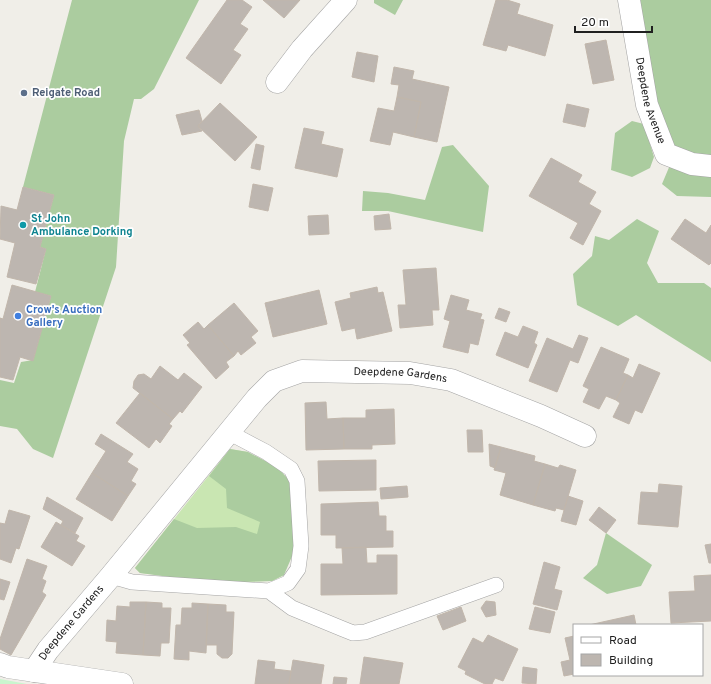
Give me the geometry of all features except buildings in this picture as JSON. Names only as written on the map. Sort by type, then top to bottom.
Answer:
[{"type":"street","points":[[277,82],[302,49],[346,0]]},
{"type":"street","name":"Deepdene Avenue","points":[[629,0],[647,105],[666,154],[692,164],[711,166]]},
{"type":"street","name":"Deepdene Gardens","points":[[34,671],[48,650],[111,576],[228,432],[257,398],[274,381],[302,371],[410,373],[451,380],[541,416],[585,436]]},
{"type":"street","points":[[0,664],[8,667],[122,684]]},
{"type":"lane","name":"Deepdene Gardens","points":[[111,576],[132,582],[268,591],[288,583],[298,569],[300,546],[297,481],[291,469],[266,452],[228,432]]},
{"type":"lane","points":[[268,591],[292,608],[353,633],[365,632],[496,585]]},
{"type":"green space","points":[[72,0],[199,0],[154,89],[141,99],[134,99],[124,141],[116,267],[53,458],[33,449],[17,429],[0,426],[0,380],[14,383],[21,362],[33,360],[51,296],[35,292],[46,249],[40,247],[54,195],[23,187]]},
{"type":"green space","points":[[374,0],[403,0],[395,15],[374,3]]},
{"type":"green space","points":[[639,0],[711,0],[711,159],[695,158],[671,145],[653,104]]},
{"type":"green space","points":[[632,121],[644,124],[654,157],[650,168],[632,177],[611,170],[615,133]]},
{"type":"green space","points":[[453,145],[489,186],[483,232],[388,211],[362,211],[363,191],[388,193],[425,200],[442,147]]},
{"type":"green space","points":[[670,165],[711,173],[711,197],[677,196],[662,184]]},
{"type":"green space","points":[[637,219],[659,231],[647,263],[658,283],[704,283],[711,288],[711,362],[636,315],[618,326],[577,305],[573,274],[592,256],[595,236],[609,240]]},
{"type":"green space","points":[[230,449],[248,452],[284,575],[272,581],[242,582],[140,573],[135,568]]},
{"type":"green space","points":[[230,449],[248,452],[277,467],[290,481],[295,532],[293,554],[284,575],[272,581],[242,582],[177,578],[140,573],[135,568],[174,519],[197,528],[236,527],[257,534],[260,522],[227,508],[226,489],[209,476]]},
{"type":"green space","points":[[606,533],[652,565],[641,586],[607,594],[583,578],[597,565]]},
{"type":"green space","points":[[0,679],[27,684],[0,684]]},
{"type":"place","name":"Reigate Road","points":[[24,93]]},
{"type":"place","name":"St John Ambulance Dorking","points":[[23,225]]},
{"type":"place","name":"Crow's Auction Gallery","points":[[18,316]]}]
